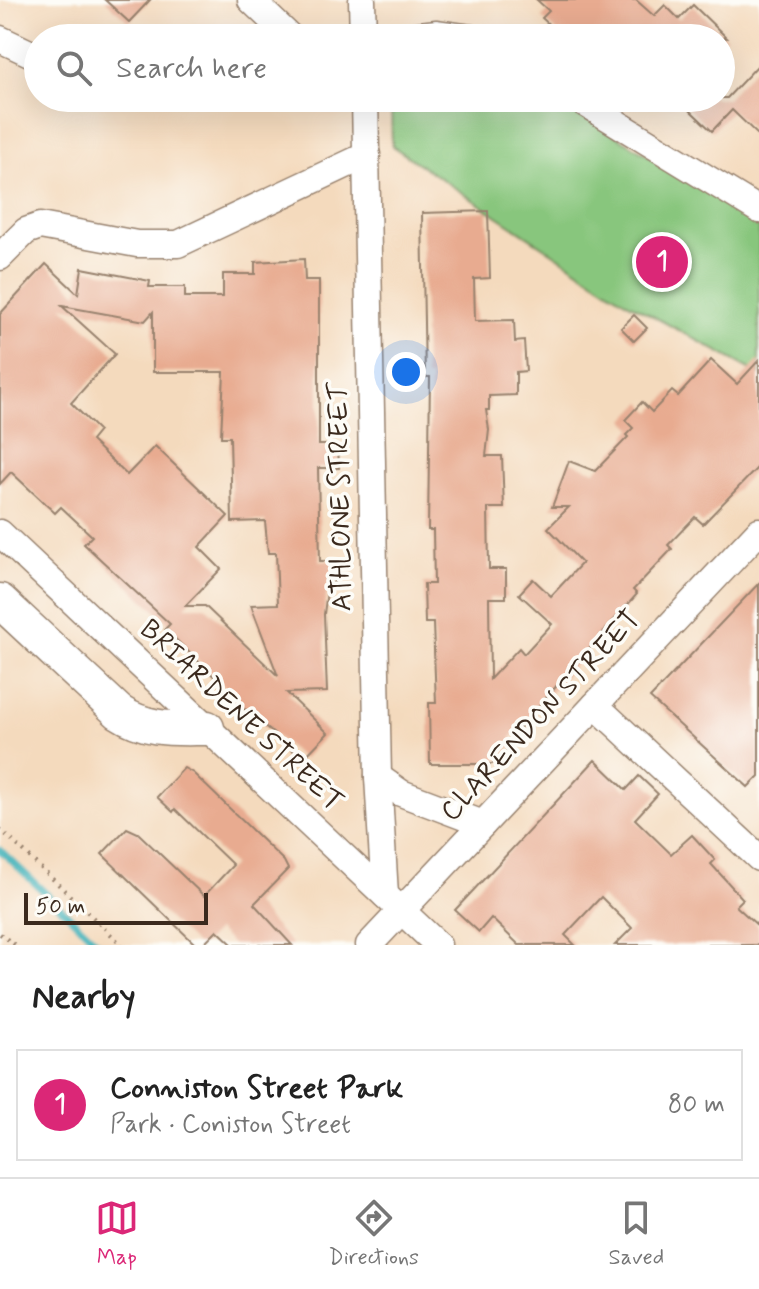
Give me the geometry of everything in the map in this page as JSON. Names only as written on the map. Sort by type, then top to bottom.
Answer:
[{"type":"main road","points":[[0,601],[119,712],[136,723],[152,728],[207,728]]},
{"type":"street","points":[[251,0],[276,24]]},
{"type":"street","points":[[362,0],[363,24]]},
{"type":"street","points":[[0,39],[24,50]]},
{"type":"street","name":"ATHLONE STREET","points":[[365,112],[378,777],[393,903]]},
{"type":"street","points":[[599,112],[759,210]]},
{"type":"street","points":[[0,257],[26,231],[40,226],[137,244],[178,244],[367,155]]},
{"type":"street","name":"CLARENDON STREET","points":[[369,945],[393,903],[483,824],[759,531]]},
{"type":"street","name":"BRIARDENE STREET","points":[[0,533],[438,945]]},
{"type":"street","points":[[595,705],[759,858]]},
{"type":"street","points":[[378,777],[401,793],[483,824]]},
{"type":"path","points":[[0,829],[122,945]]},
{"type":"path","points":[[0,934],[15,945]]},
{"type":"green space","points":[[391,112],[577,112],[759,223],[759,374],[625,301],[392,146]]},
{"type":"building","points":[[105,0],[150,0],[129,22]]},
{"type":"building","points":[[537,0],[636,0],[654,16],[665,5],[679,19],[693,5],[713,24],[549,24],[542,18],[549,11]]},
{"type":"building","points":[[759,64],[759,136],[734,112],[735,90]]},
{"type":"building","points":[[692,112],[730,112],[712,131]]},
{"type":"building","points":[[488,211],[490,278],[474,279],[475,321],[514,320],[515,342],[524,341],[526,371],[516,372],[516,395],[489,396],[489,410],[486,410],[489,430],[486,456],[502,456],[504,508],[488,508],[489,569],[506,569],[506,598],[489,598],[490,679],[519,648],[524,654],[552,624],[519,594],[533,579],[551,596],[582,563],[548,528],[569,507],[552,507],[569,461],[595,471],[628,437],[626,435],[633,428],[625,420],[642,402],[652,412],[672,391],[678,396],[711,360],[737,384],[759,360],[759,466],[703,524],[695,517],[668,545],[672,549],[633,590],[637,594],[511,738],[511,747],[492,764],[430,764],[429,703],[436,703],[433,623],[425,623],[424,584],[434,584],[433,530],[428,530],[430,377],[425,377],[422,213]]},
{"type":"building","points":[[304,259],[305,280],[319,280],[319,445],[338,445],[339,468],[318,468],[320,561],[334,561],[334,583],[328,583],[324,614],[327,692],[287,693],[328,733],[303,759],[245,709],[239,715],[222,700],[230,692],[165,629],[170,624],[84,544],[92,536],[61,507],[55,513],[11,472],[0,484],[0,314],[46,264],[78,294],[82,268],[150,281],[149,287],[185,287],[185,297],[223,297],[223,274],[255,274],[255,262]],"holes":[[[62,306],[145,321],[153,312],[153,372],[224,372],[221,437],[230,437],[232,522],[265,521],[268,553],[276,553],[278,604],[251,605],[278,676],[205,606],[185,606],[221,569],[199,547],[228,516],[155,446],[127,475],[91,441],[99,431],[71,403],[115,354]]]},
{"type":"building","points":[[634,315],[647,328],[634,341],[621,328]]},
{"type":"building","points":[[759,583],[759,776],[748,787],[650,698]]},
{"type":"building","points":[[595,760],[626,790],[639,776],[658,794],[635,819],[671,854],[692,835],[715,860],[711,864],[743,899],[736,906],[759,927],[759,945],[615,945],[632,928],[601,897],[565,935],[575,945],[519,945],[491,918],[479,932],[455,910]]},
{"type":"building","points":[[184,768],[193,773],[284,861],[288,869],[254,904],[292,945],[233,945],[217,930],[202,945],[196,945],[102,854],[127,828],[138,833],[204,896],[233,865],[175,809],[173,812],[157,797]]},
{"type":"waterway","points":[[0,850],[100,945]]},
{"type":"place","name":"Conniston Street Park","points":[[662,262]]}]
